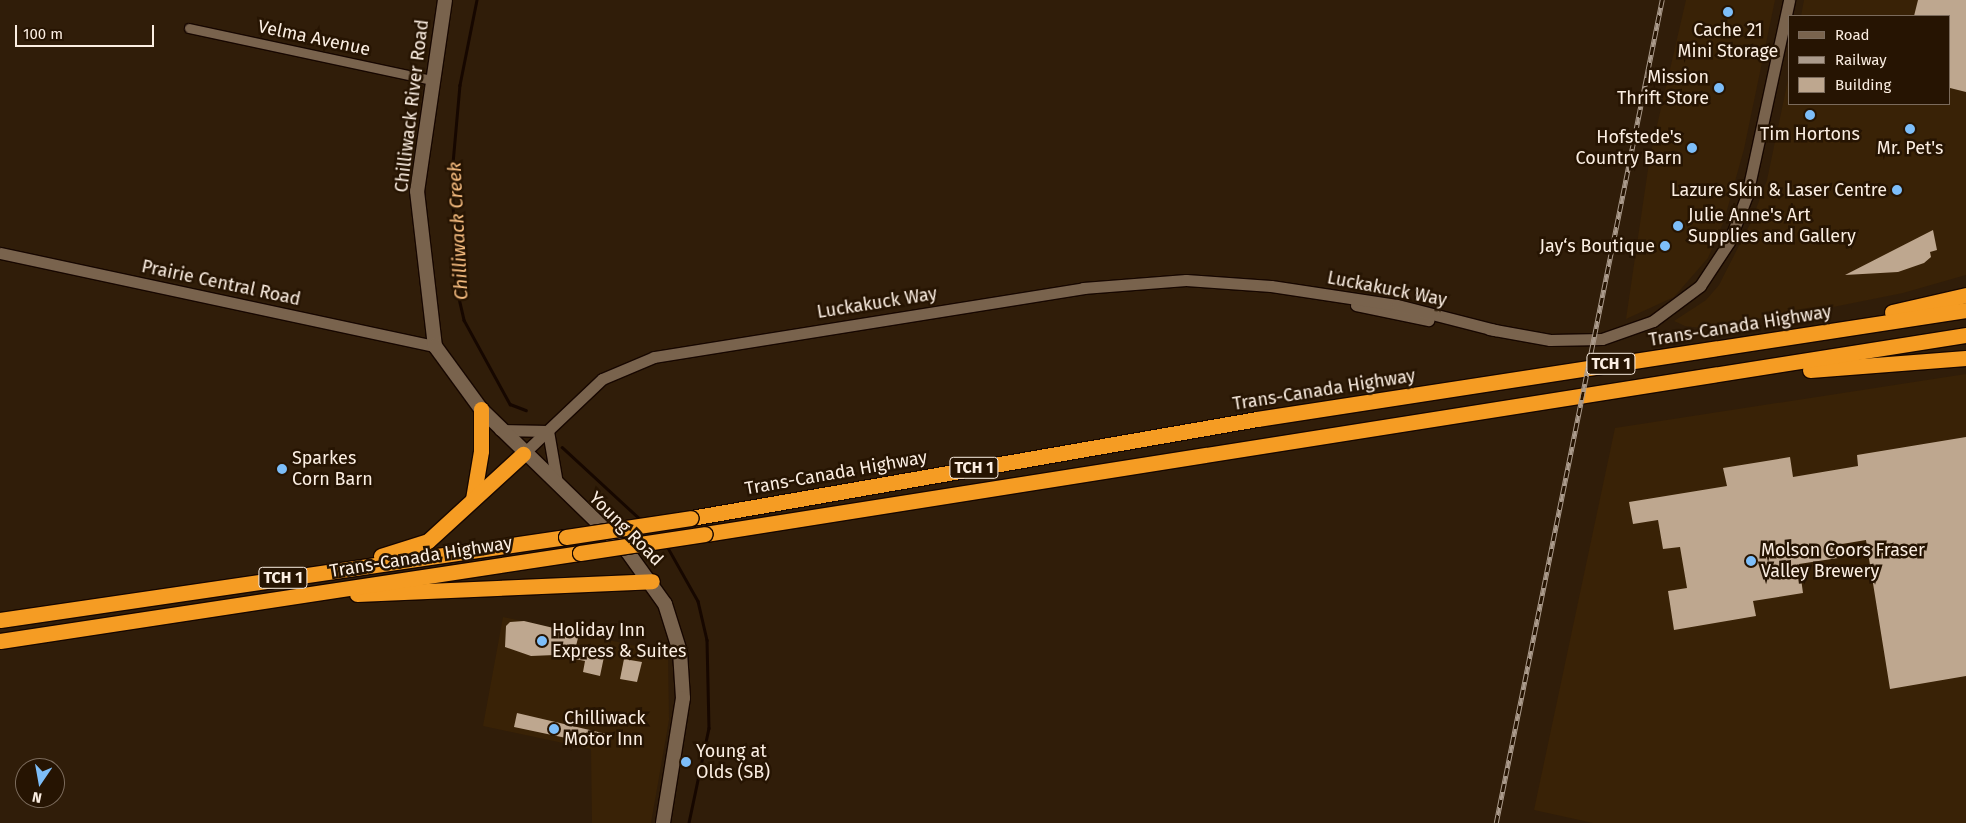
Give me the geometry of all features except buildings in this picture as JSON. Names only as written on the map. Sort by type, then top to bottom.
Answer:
[{"type":"highway","points":[[1733,346],[1966,295]]},
{"type":"highway","name":"Trans-Canada Highway","points":[[0,620],[691,518],[1257,419],[1966,310]]},
{"type":"highway","name":"TCH 1","points":[[1607,393],[1966,335]]},
{"type":"highway","points":[[1607,393],[1846,365],[1966,358]]},
{"type":"highway","name":"Trans-Canada Highway","points":[[0,641],[705,534],[1607,393]]},
{"type":"highway","points":[[473,499],[481,451],[481,409]]},
{"type":"highway","points":[[211,588],[388,555],[428,542],[523,454]]},
{"type":"highway","points":[[214,609],[344,594],[652,582]]},
{"type":"main road","name":"Chilliwack River Road","points":[[444,0],[418,191],[435,346],[481,409],[523,454]]},
{"type":"main road","name":"Young Road","points":[[523,454],[558,489],[627,551],[652,582],[675,627],[682,673],[682,720],[663,823]]},
{"type":"street","name":"Luckakuck Way","points":[[523,454],[602,379],[654,357],[1083,288],[1186,280],[1271,286],[1397,305],[1495,330],[1550,340],[1602,339],[1653,322],[1700,286],[1729,242],[1747,195],[1789,0]]},
{"type":"street","name":"Velma Avenue","points":[[189,28],[432,80]]},
{"type":"street","name":"Prairie Central Road","points":[[0,253],[435,346]]},
{"type":"street","points":[[500,430],[548,431],[558,489]]},
{"type":"shaded area","points":[[1686,0],[1775,0],[1744,149],[1724,221],[1708,258],[1674,297],[1626,319],[1650,156]]},
{"type":"shaded area","points":[[1804,0],[1966,0],[1966,275],[1903,293],[1833,307],[1700,328],[1685,326],[1674,321],[1706,300],[1719,285],[1751,222],[1767,180],[1788,80],[1788,105],[1951,105],[1951,15],[1801,15]]},
{"type":"shaded area","points":[[1966,374],[1966,823],[1593,823],[1534,810],[1615,428]]},
{"type":"shaded area","points":[[503,617],[668,653],[669,720],[651,823],[592,823],[591,749],[483,726]]},
{"type":"waterway","name":"Chilliwack Creek","points":[[477,0],[460,85],[452,174],[456,285],[464,320],[510,404],[526,410]]},
{"type":"waterway","name":"Chilliwack Creek","points":[[562,447],[640,519]]},
{"type":"waterway","name":"Chilliwack Creek","points":[[667,546],[698,601],[707,640],[709,728],[689,823]]},
{"type":"railway","points":[[1496,823],[1662,0]]},
{"type":"place","name":"Cache 21 Mini Storage","points":[[1728,12]]},
{"type":"place","name":"Mission Thrift Store","points":[[1719,88]]},
{"type":"place","name":"Tim Hortons","points":[[1810,115]]},
{"type":"place","name":"Mr. Pet's","points":[[1910,129]]},
{"type":"place","name":"Hofstede's Country Barn","points":[[1692,148]]},
{"type":"place","name":"Lazure Skin & Laser Centre","points":[[1897,190]]},
{"type":"place","name":"Julie Anne's Art Supplies and Gallery","points":[[1678,226]]},
{"type":"place","name":"Jay‘s Boutique","points":[[1665,246]]},
{"type":"place","name":"Sparkes Corn Barn","points":[[282,469]]},
{"type":"place","name":"Molson Coors Fraser Valley Brewery","points":[[1751,561]]},
{"type":"place","name":"Holiday Inn Express & Suites","points":[[542,641]]},
{"type":"place","name":"Chilliwack Motor Inn","points":[[554,729]]},
{"type":"place","name":"Young at Olds (SB)","points":[[686,762]]}]
